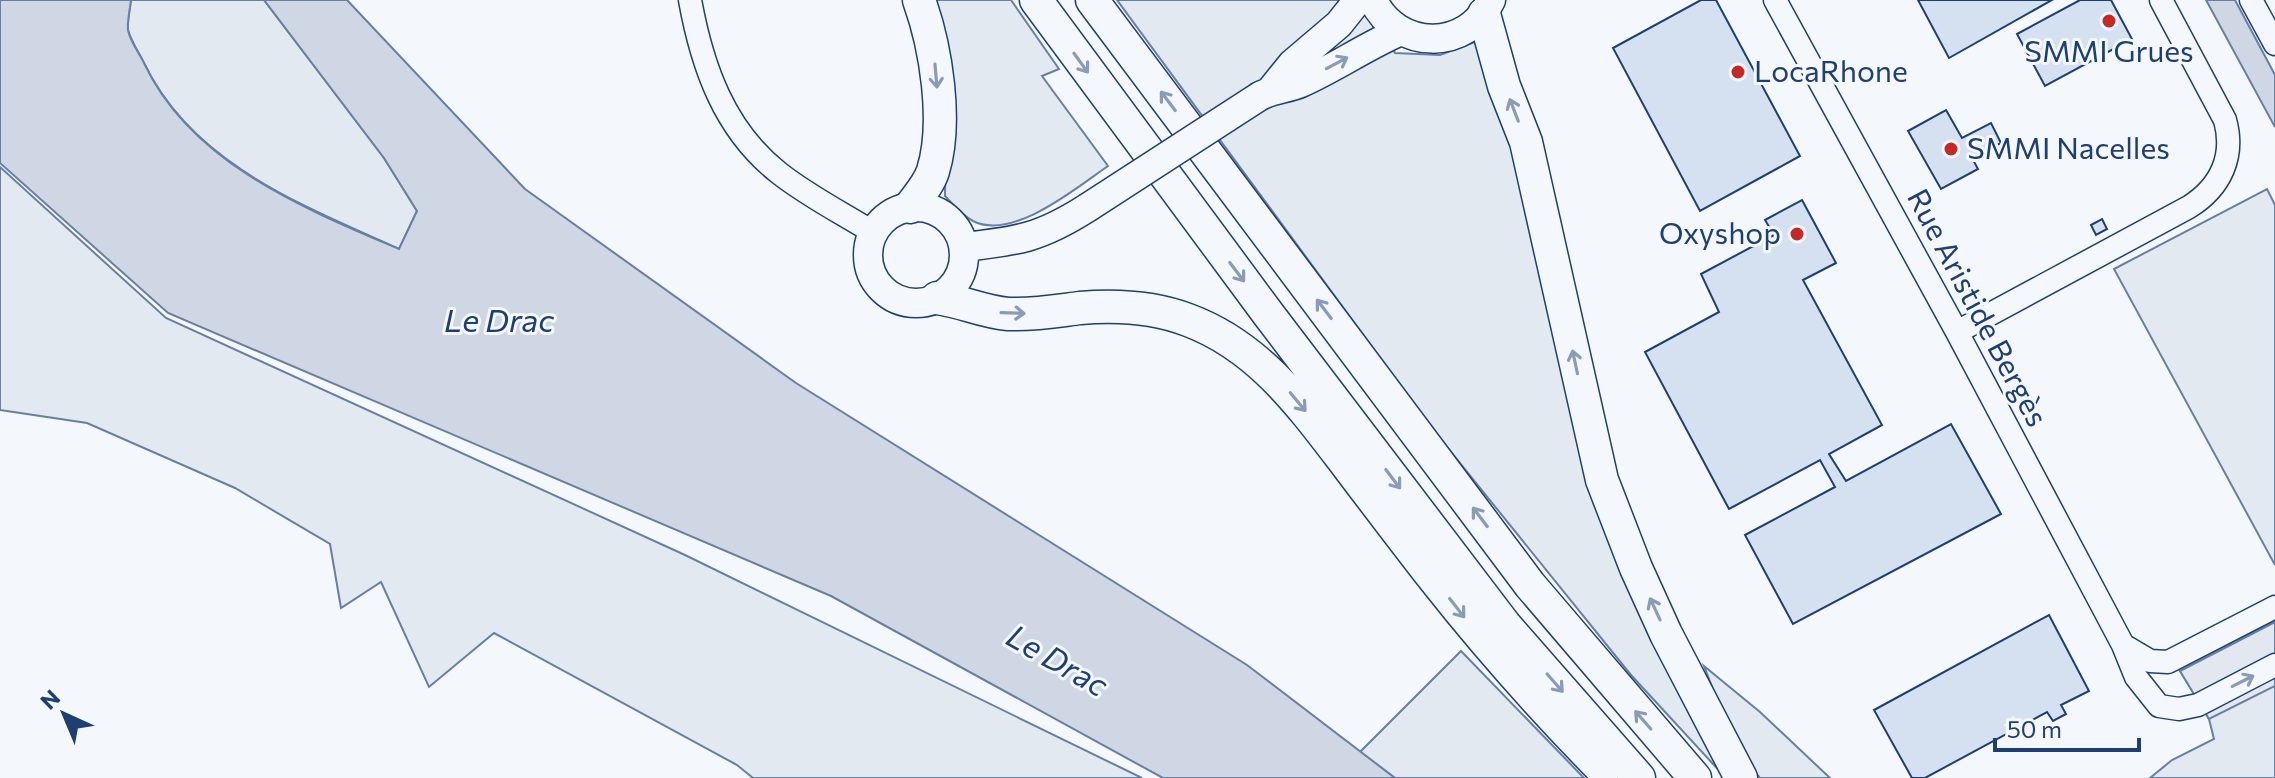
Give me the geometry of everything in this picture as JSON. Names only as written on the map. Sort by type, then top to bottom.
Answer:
[{"type":"highway","points":[[910,207],[932,175],[938,147],[936,75],[932,45],[919,0]]},
{"type":"highway","points":[[1036,0],[1269,315],[1505,625],[1639,778]]},
{"type":"highway","points":[[1092,0],[1530,585],[1695,778]]},
{"type":"highway","points":[[1487,7],[1504,86],[1526,142],[1602,480],[1666,634],[1741,778]]},
{"type":"highway","points":[[937,298],[1007,314],[1084,308],[1141,308],[1187,319],[1245,349],[1295,399],[1465,619],[1611,778]]},
{"type":"main road","points":[[964,247],[1008,242],[1045,233],[1087,208],[1265,93],[1292,64],[1339,24],[1358,0]]},
{"type":"main road","points":[[1373,0],[1386,19],[1401,31],[1423,39],[1446,38],[1467,29],[1487,7]]},
{"type":"main road","points":[[1265,93],[1299,84],[1401,31]]},
{"type":"main road","points":[[910,207],[935,210],[945,216],[954,225],[964,247],[959,277],[946,293],[928,302],[898,300],[882,288],[871,272],[869,262],[868,252],[874,233],[889,216],[910,207]]},
{"type":"street","points":[[690,0],[696,34],[716,94],[745,140],[780,174],[874,233]]},
{"type":"street","name":"Rue Aristide Bergès","points":[[1775,0],[1957,332],[2123,645],[2136,677],[2159,706],[2167,707]]},
{"type":"street","points":[[1957,332],[2189,207],[2201,199],[2220,177],[2228,154],[2229,133],[2225,120],[2161,0]]},
{"type":"street","points":[[2251,0],[2275,44]]},
{"type":"street","points":[[2123,645],[2150,661],[2168,662],[2272,616]]},
{"type":"street","points":[[2168,662],[2161,673],[2160,687],[2167,707],[2179,709],[2198,705],[2275,665]]},
{"type":"shaded area","points":[[131,0],[264,0],[384,158],[417,211],[399,249],[289,198],[254,178],[191,129],[165,98],[131,38],[128,27]]},
{"type":"shaded area","points":[[926,0],[1011,0],[1059,69],[1042,76],[1108,166],[1062,198],[1025,218],[989,225],[973,221],[962,213],[945,196],[946,116]]},
{"type":"shaded area","points":[[1117,0],[1367,0],[1395,53],[1440,55],[1480,40],[1513,142],[1568,395],[1726,778],[1631,675],[1434,431]]},
{"type":"shaded area","points":[[0,167],[166,318],[685,555],[1142,778],[753,778],[737,765],[494,633],[429,687],[381,582],[341,608],[330,544],[235,488],[87,423],[0,410]]},
{"type":"shaded area","points":[[2267,189],[2275,205],[2275,565],[2114,269]]},
{"type":"shaded area","points":[[2275,622],[2275,778],[2150,778],[2172,760],[2214,739],[2209,719],[2180,671]]},
{"type":"shaded area","points":[[2275,622],[2275,686],[2209,719],[2180,671]]},
{"type":"shaded area","points":[[1461,651],[1584,778],[1395,778],[1360,752]]},
{"type":"shaded area","points":[[1704,666],[1760,712],[1830,778],[1760,778],[1734,743]]},
{"type":"water","name":"Le Drac","points":[[0,0],[131,0],[128,27],[131,38],[165,98],[190,128],[220,155],[253,178],[325,217],[399,249],[417,211],[384,158],[264,0],[347,0],[525,189],[796,383],[1247,665],[1395,778],[1163,778],[831,596],[168,313],[0,163]]},
{"type":"water","points":[[2206,0],[2235,0],[2275,75],[2275,127]]},
{"type":"building","points":[[1701,0],[1716,0],[1800,156],[1700,211],[1613,48]]},
{"type":"building","points":[[1918,0],[2052,0],[1949,58]]},
{"type":"building","points":[[2080,0],[2111,0],[2132,39],[2045,86],[2017,34]]},
{"type":"building","points":[[1946,110],[1962,138],[1991,123],[2001,143],[1972,158],[1978,169],[1941,189],[1908,131]]},
{"type":"building","points":[[1802,200],[1836,263],[1803,280],[1882,425],[1829,454],[1846,481],[1951,424],[2001,514],[1793,624],[1745,535],[1835,487],[1820,460],[1729,509],[1645,352],[1719,312],[1701,274],[1774,235],[1765,220]]},
{"type":"building","points":[[2102,219],[2107,229],[2096,235],[2091,225]]},
{"type":"building","points":[[2049,615],[2089,691],[2061,705],[2066,714],[2053,721],[2047,712],[1925,778],[1912,778],[1874,710]]},
{"type":"place","name":"SMMI Grues","points":[[2109,21]]},
{"type":"place","name":"LocaRhone","points":[[1738,72]]},
{"type":"place","name":"SMMI Nacelles","points":[[1951,149]]},
{"type":"place","name":"Oxyshop","points":[[1797,234]]}]
